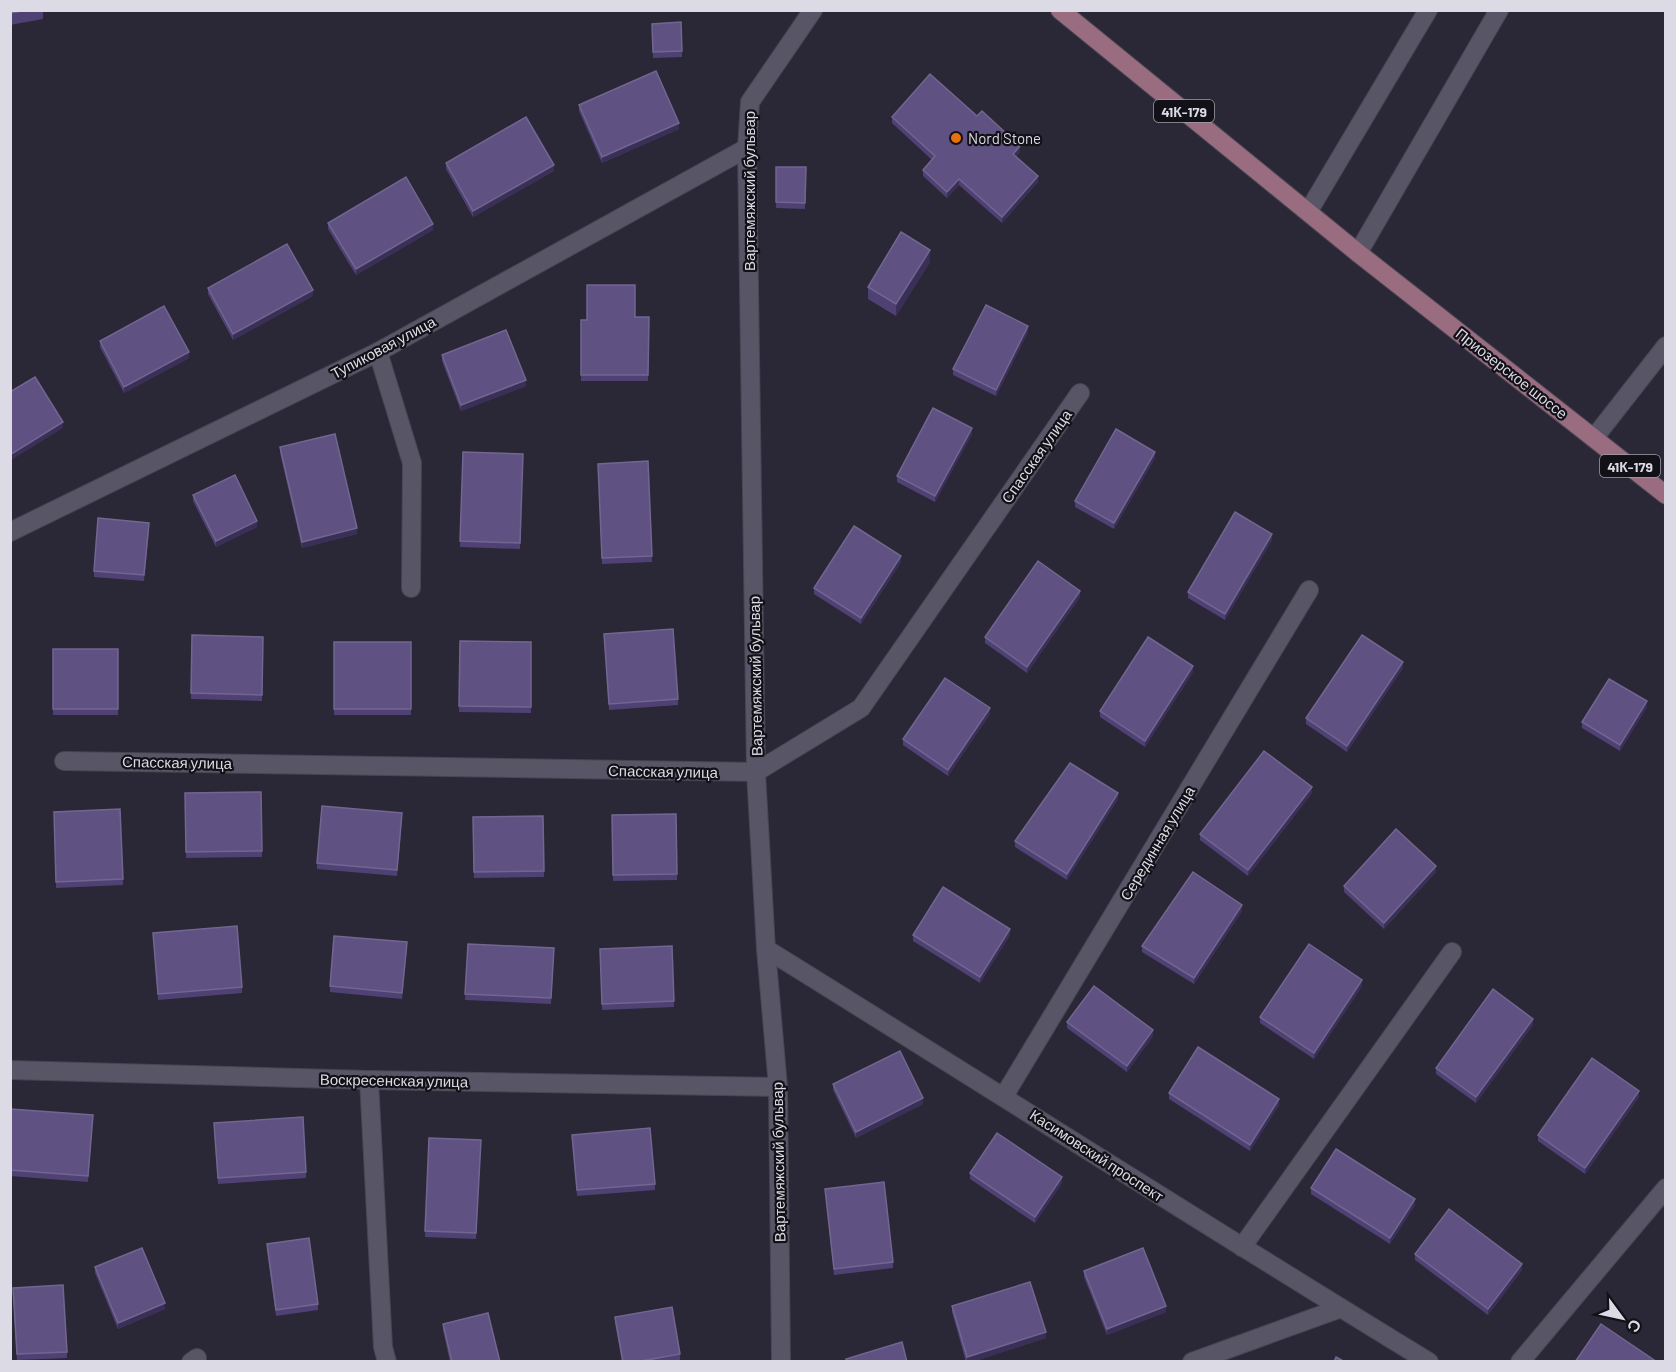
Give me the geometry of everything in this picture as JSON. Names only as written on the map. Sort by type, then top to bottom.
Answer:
[{"type":"main road","name":"41К-179","points":[[1060,10],[1358,253]]},
{"type":"main road","name":"Приозерское шоссе","points":[[1358,253],[1665,495]]},
{"type":"street","name":"Вартемяжский бульвар","points":[[781,1362],[778,1087],[766,949],[756,772],[747,148],[750,102],[813,10]]},
{"type":"street","points":[[1308,212],[1428,10]]},
{"type":"street","points":[[1358,253],[1499,10]]},
{"type":"street","name":"Тупиковая улица","points":[[10,532],[378,352],[747,148]]},
{"type":"street","points":[[1594,438],[1665,346]]},
{"type":"street","points":[[378,352],[412,463],[411,588]]},
{"type":"street","name":"Спасская улица","points":[[64,760],[756,772],[861,708],[1080,393]]},
{"type":"street","name":"Серединная улица","points":[[1004,1096],[1309,590]]},
{"type":"street","name":"Касимовский проспект","points":[[766,949],[1429,1362]]},
{"type":"street","points":[[1242,1247],[1452,952]]},
{"type":"street","name":"Воскресенская улица","points":[[10,1070],[369,1080],[778,1087]]},
{"type":"street","points":[[369,1080],[383,1347],[387,1362]]},
{"type":"street","points":[[1520,1362],[1665,1188]]},
{"type":"street","points":[[1192,1362],[1341,1308]]},
{"type":"building","points":[[10,10],[27,10],[10,13]]},
{"type":"building","points":[[681,22],[682,51],[653,52],[652,24]]},
{"type":"building","points":[[656,71],[679,123],[602,157],[579,105]]},
{"type":"building","name":"Nord Stone","points":[[930,74],[977,116],[982,111],[1020,146],[1013,154],[1038,176],[1002,217],[959,179],[947,192],[923,170],[935,156],[892,117]]},
{"type":"building","points":[[526,117],[554,165],[473,211],[446,163]]},
{"type":"building","points":[[776,167],[806,167],[805,203],[776,202]]},
{"type":"building","points":[[406,177],[433,224],[356,269],[328,223]]},
{"type":"building","points":[[901,232],[930,250],[896,304],[868,287]]},
{"type":"building","points":[[287,244],[313,290],[233,334],[208,288]]},
{"type":"building","points":[[587,285],[635,285],[635,317],[649,317],[648,375],[581,375],[581,320],[587,320]]},
{"type":"building","points":[[986,305],[1028,326],[996,390],[953,369]]},
{"type":"building","points":[[164,306],[189,352],[124,387],[100,341]]},
{"type":"building","points":[[506,330],[526,380],[461,405],[442,355]]},
{"type":"building","points":[[35,377],[63,422],[10,455],[10,392]]},
{"type":"building","points":[[933,408],[972,428],[935,496],[897,476]]},
{"type":"building","points":[[1116,429],[1155,452],[1114,523],[1075,501]]},
{"type":"building","points":[[335,434],[357,528],[302,542],[280,447]]},
{"type":"building","points":[[463,452],[523,454],[520,543],[460,541]]},
{"type":"building","points":[[648,461],[652,556],[602,558],[598,464]]},
{"type":"building","points":[[235,475],[257,521],[216,541],[193,495]]},
{"type":"building","points":[[1235,512],[1272,534],[1225,614],[1188,592]]},
{"type":"building","points":[[98,518],[149,523],[144,575],[94,571]]},
{"type":"building","points":[[854,526],[901,556],[861,618],[814,588]]},
{"type":"building","points":[[1038,561],[1080,591],[1027,667],[985,637]]},
{"type":"building","points":[[673,629],[678,699],[609,704],[604,634]]},
{"type":"building","points":[[192,635],[263,637],[262,695],[191,693]]},
{"type":"building","points":[[1362,635],[1403,662],[1347,746],[1306,718]]},
{"type":"building","points":[[1148,637],[1193,666],[1145,741],[1100,711]]},
{"type":"building","points":[[460,641],[531,642],[531,707],[459,706]]},
{"type":"building","points":[[334,642],[411,642],[411,709],[334,709]]},
{"type":"building","points":[[53,649],[118,649],[118,709],[53,709]]},
{"type":"building","points":[[945,678],[990,708],[948,770],[903,739]]},
{"type":"building","points":[[1609,679],[1647,701],[1620,745],[1582,722]]},
{"type":"building","points":[[1264,751],[1312,787],[1248,870],[1200,834]]},
{"type":"building","points":[[1070,763],[1118,793],[1067,874],[1015,841]]},
{"type":"building","points":[[261,792],[262,851],[186,852],[185,793]]},
{"type":"building","points":[[322,806],[402,813],[397,870],[317,863]]},
{"type":"building","points":[[120,809],[123,879],[56,882],[54,812]]},
{"type":"building","points":[[676,814],[677,874],[613,875],[612,815]]},
{"type":"building","points":[[543,816],[544,871],[474,872],[473,817]]},
{"type":"building","points":[[1396,829],[1436,866],[1384,923],[1344,886]]},
{"type":"building","points":[[1193,872],[1242,905],[1194,978],[1142,946]]},
{"type":"building","points":[[943,887],[1010,929],[980,977],[913,935]]},
{"type":"building","points":[[237,926],[242,987],[158,994],[153,933]]},
{"type":"building","points":[[334,936],[407,942],[402,993],[330,986]]},
{"type":"building","points":[[468,944],[554,948],[551,998],[465,994]]},
{"type":"building","points":[[1309,944],[1362,980],[1314,1053],[1260,1017]]},
{"type":"building","points":[[672,946],[674,1001],[602,1004],[600,949]]},
{"type":"building","points":[[1094,986],[1153,1030],[1127,1066],[1067,1022]]},
{"type":"building","points":[[1493,989],[1533,1019],[1476,1097],[1436,1068]]},
{"type":"building","points":[[1198,1047],[1279,1099],[1250,1145],[1169,1093]]},
{"type":"building","points":[[900,1051],[923,1098],[856,1132],[833,1084]]},
{"type":"building","points":[[1592,1058],[1639,1091],[1585,1168],[1538,1135]]},
{"type":"building","points":[[10,1109],[93,1115],[88,1176],[10,1170]]},
{"type":"building","points":[[303,1117],[306,1172],[218,1178],[214,1123]]},
{"type":"building","points":[[650,1128],[655,1184],[577,1190],[572,1135]]},
{"type":"building","points":[[997,1133],[1062,1177],[1035,1217],[970,1173]]},
{"type":"building","points":[[429,1138],[481,1140],[476,1233],[425,1231]]},
{"type":"building","points":[[1336,1149],[1415,1199],[1390,1238],[1311,1188]]},
{"type":"building","points":[[884,1182],[893,1262],[834,1269],[825,1189]]},
{"type":"building","points":[[1449,1209],[1522,1264],[1488,1309],[1415,1254]]},
{"type":"building","points":[[309,1238],[318,1304],[276,1310],[267,1244]]},
{"type":"building","points":[[142,1248],[165,1303],[118,1323],[95,1267]]},
{"type":"building","points":[[1143,1248],[1166,1306],[1107,1329],[1084,1271]]},
{"type":"building","points":[[1030,1282],[1046,1332],[967,1357],[952,1306]]},
{"type":"building","points":[[63,1285],[67,1352],[17,1354],[13,1288]]},
{"type":"building","points":[[672,1307],[680,1354],[636,1362],[623,1362],[615,1317]]},
{"type":"building","points":[[488,1313],[500,1362],[452,1362],[443,1324]]},
{"type":"building","points":[[1601,1324],[1657,1362],[1575,1362]]},
{"type":"building","points":[[902,1342],[907,1362],[846,1362],[846,1359]]},
{"type":"building","points":[[1336,1357],[1345,1362],[1334,1362]]},
{"type":"place","name":"Nord Stone","points":[[956,138]]}]
